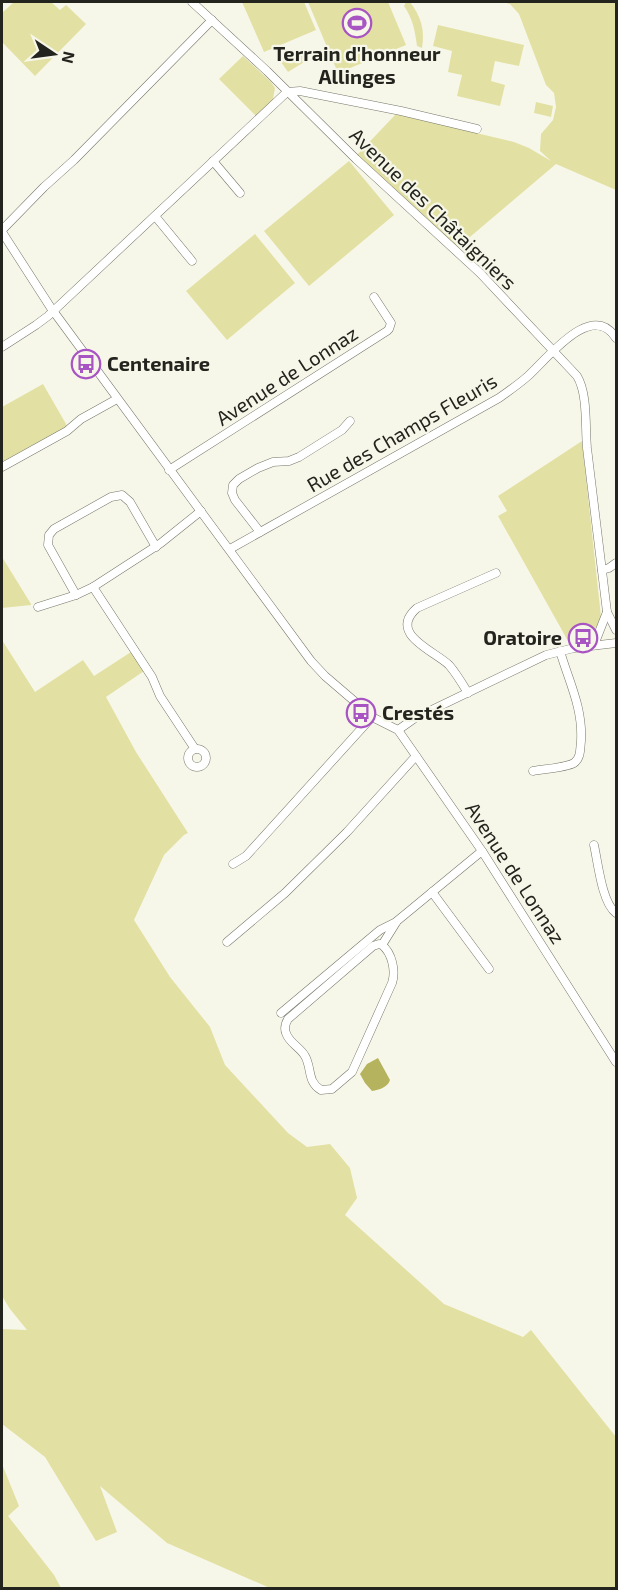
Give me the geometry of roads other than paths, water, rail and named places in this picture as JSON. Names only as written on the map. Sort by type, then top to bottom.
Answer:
[{"type":"street","name":"Avenue des Châtaigniers","points":[[192,2],[480,273],[577,376],[584,393],[586,440],[607,612],[616,630]]},
{"type":"street","name":"Avenue de Lonnaz","points":[[212,20],[2,231],[53,311],[311,661],[372,717],[398,730],[482,850],[616,1062]]},
{"type":"street","points":[[2,347],[36,326],[53,311],[287,92],[300,91],[477,129]]},
{"type":"street","points":[[213,161],[240,193]]},
{"type":"street","points":[[155,216],[192,261]]},
{"type":"street","name":"Avenue de Lonnaz","points":[[170,470],[387,331],[391,323],[374,297]]},
{"type":"street","points":[[553,351],[590,325],[604,326],[616,338]]},
{"type":"street","name":"Rue des Champs Fleuris","points":[[230,549],[499,398],[523,381],[553,351]]},
{"type":"street","points":[[2,467],[67,431],[81,419],[117,399]]},
{"type":"street","name":"Rue des Champs Fleuris","points":[[260,532],[233,496],[232,489],[236,482],[273,462],[292,460],[302,456],[342,430],[350,421]]},
{"type":"street","points":[[76,595],[48,545],[48,538],[54,530],[111,497],[122,495],[130,502],[156,547]]},
{"type":"street","points":[[38,607],[93,587],[156,547],[201,512]]},
{"type":"street","points":[[602,570],[616,563]]},
{"type":"street","points":[[468,693],[449,665],[414,640],[408,628],[409,619],[413,611],[421,606],[496,573]]},
{"type":"street","points":[[93,587],[152,677],[160,696],[195,749]]},
{"type":"street","name":"Avenue des Châtaigniers","points":[[594,645],[607,612]]},
{"type":"street","points":[[398,730],[415,718],[532,661],[560,651],[616,643]]},
{"type":"street","points":[[533,771],[569,765],[576,761],[580,753],[582,729],[578,702],[560,651]]},
{"type":"street","points":[[233,864],[246,856],[372,717]]},
{"type":"street","points":[[227,942],[285,893],[347,832],[416,756]]},
{"type":"street","points":[[594,845],[606,898],[616,913]]},
{"type":"street","points":[[281,1013],[380,930],[397,921],[482,850]]},
{"type":"street","points":[[432,892],[489,969]]},
{"type":"street","points":[[382,945],[397,921]]},
{"type":"street","points":[[382,945],[387,950],[393,969],[392,983],[352,1072],[333,1089],[321,1090],[312,1082],[304,1054],[287,1037],[286,1023],[291,1016],[374,946],[382,945]]},
{"type":"place","name":"Terrain d'honneur Allinges","points":[[357,23]]},
{"type":"place","name":"Centenaire","points":[[86,364]]},
{"type":"place","name":"Oratoire","points":[[583,638]]},
{"type":"place","name":"Crestés","points":[[361,713]]}]
